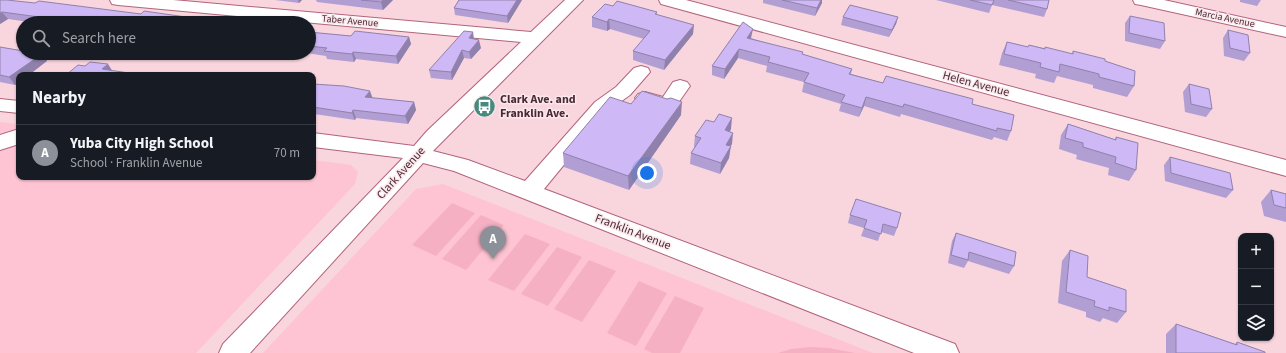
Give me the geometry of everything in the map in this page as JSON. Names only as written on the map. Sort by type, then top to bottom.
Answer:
[{"type":"street","name":"Taber Avenue","points":[[118,0],[294,16]]},
{"type":"street","name":"Clark Avenue","points":[[233,353],[464,106],[575,0]]},
{"type":"street","name":"Helen Avenue","points":[[666,0],[1286,168]]},
{"type":"street","name":"Marcia Avenue","points":[[1141,0],[1286,32]]},
{"type":"street","name":"Taber Avenue","points":[[316,18],[535,38]]},
{"type":"street","points":[[529,191],[602,106],[623,91],[640,72]]},
{"type":"street","points":[[623,91],[667,105],[680,86]]},
{"type":"street","points":[[0,105],[16,107]]},
{"type":"street","points":[[0,143],[16,137]]},
{"type":"street","name":"Franklin Avenue","points":[[316,140],[387,148],[419,154],[466,167],[944,353]]},
{"type":"shaded area","points":[[0,122],[16,124],[16,180],[316,180],[316,160],[351,165],[358,172],[355,184],[196,353],[0,353]]},
{"type":"shaded area","points":[[443,184],[873,353],[263,353],[416,189]]},
{"type":"shaded area","points":[[452,203],[475,213],[436,256],[412,245]]},
{"type":"shaded area","points":[[481,215],[504,225],[466,270],[442,259]]},
{"type":"shaded area","points":[[525,234],[550,244],[514,291],[488,280]]},
{"type":"shaded area","points":[[557,247],[582,257],[548,306],[521,294]]},
{"type":"shaded area","points":[[589,260],[616,271],[582,322],[554,309]]},
{"type":"shaded area","points":[[639,281],[667,293],[636,346],[607,333]]},
{"type":"shaded area","points":[[675,296],[704,308],[680,353],[652,353],[644,349]]},
{"type":"shaded area","points":[[810,347],[829,348],[855,353],[778,353],[791,349]]},
{"type":"building","points":[[0,0],[7,0],[35,3],[39,1],[141,14],[144,11],[179,16],[32,16],[0,13]]},
{"type":"building","points":[[361,0],[383,0],[381,2]]},
{"type":"building","points":[[459,0],[517,0],[507,16],[454,8]]},
{"type":"building","points":[[782,0],[821,0],[817,8]]},
{"type":"building","points":[[970,0],[994,0],[992,5]]},
{"type":"building","points":[[1008,0],[1049,0],[1047,9]]},
{"type":"building","points":[[617,1],[657,12],[655,14],[694,25],[665,60],[633,51],[650,31],[609,19],[607,22],[592,17],[605,4],[613,6]]},
{"type":"building","points":[[850,5],[898,17],[892,30],[843,17]]},
{"type":"building","points":[[1130,16],[1164,23],[1165,41],[1129,33]]},
{"type":"building","points":[[743,22],[753,29],[747,38],[803,52],[802,54],[852,69],[849,74],[883,83],[886,76],[973,99],[972,104],[1014,115],[1011,131],[997,128],[997,131],[904,104],[903,107],[866,97],[862,108],[841,102],[845,95],[804,82],[809,73],[768,62],[770,57],[739,49],[725,69],[712,66]]},
{"type":"building","points":[[1228,30],[1248,35],[1250,53],[1230,48]]},
{"type":"building","points":[[355,31],[409,37],[396,56],[324,51],[327,48],[316,47],[316,33],[351,36]]},
{"type":"building","points":[[464,31],[473,32],[469,38],[479,40],[469,52],[462,50],[451,72],[429,70]]},
{"type":"building","points":[[1007,42],[1028,47],[1029,45],[1045,49],[1045,47],[1073,54],[1073,51],[1105,59],[1105,61],[1135,71],[1134,86],[1099,77],[1099,74],[1060,64],[1059,72],[1040,67],[1041,63],[1004,54]]},
{"type":"building","points":[[0,47],[16,50],[16,60],[33,60],[9,77],[0,75]]},
{"type":"building","points":[[90,62],[108,64],[102,69],[122,72],[70,72],[78,65],[85,66]]},
{"type":"building","points":[[316,84],[344,86],[370,91],[365,97],[414,102],[405,116],[353,110],[352,113],[316,107]]},
{"type":"building","points":[[1189,84],[1209,89],[1212,109],[1191,104]]},
{"type":"building","points":[[642,91],[682,102],[628,176],[563,153],[610,97],[631,104]]},
{"type":"building","points":[[719,114],[732,118],[725,130],[733,133],[726,145],[731,146],[721,163],[691,153],[701,138],[695,136],[706,120],[714,122]]},
{"type":"building","points":[[1068,124],[1116,140],[1116,137],[1138,143],[1136,170],[1115,163],[1116,157],[1083,147],[1083,143],[1065,138]]},
{"type":"building","points":[[1170,157],[1230,173],[1233,190],[1171,173]]},
{"type":"building","points":[[1271,190],[1286,194],[1286,208],[1274,205]]},
{"type":"building","points":[[856,199],[901,213],[897,228],[883,224],[881,234],[864,228],[867,220],[850,215]]},
{"type":"building","points":[[956,233],[1016,252],[1014,266],[969,252],[968,260],[951,255]]},
{"type":"building","points":[[1070,250],[1088,256],[1087,277],[1126,290],[1126,312],[1109,307],[1109,311],[1094,306],[1095,301],[1066,292]]},
{"type":"building","points":[[1176,324],[1237,345],[1237,342],[1265,353],[1176,353]]},
{"type":"place","name":"Clark Ave. and Franklin Ave.","points":[[485,106]]},
{"type":"place","name":"Yuba City High School","points":[[493,259]]}]
